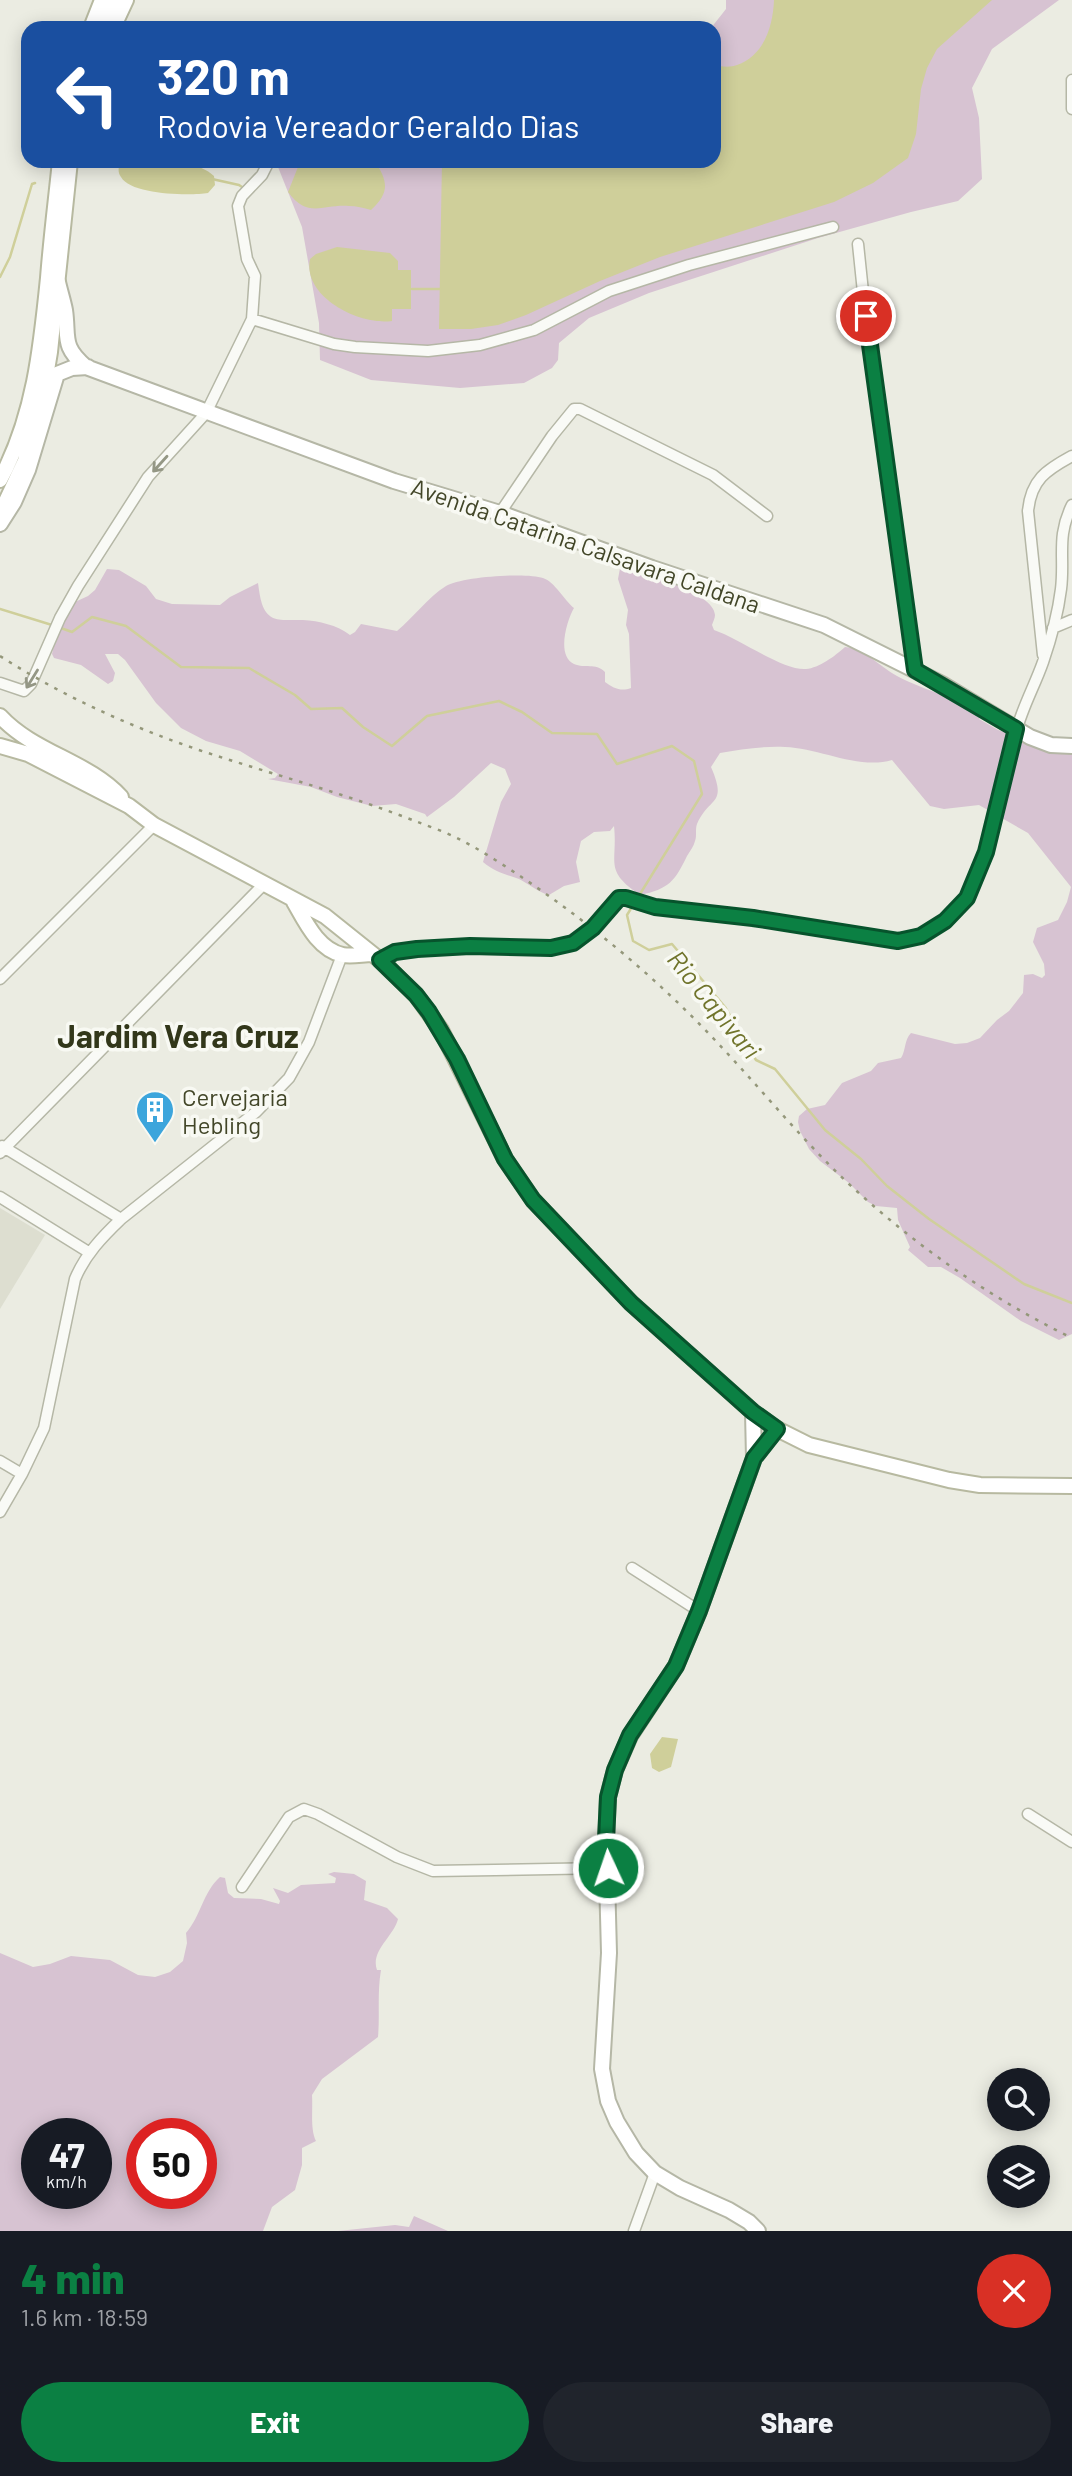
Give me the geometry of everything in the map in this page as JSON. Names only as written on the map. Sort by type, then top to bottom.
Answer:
[{"type":"main road","points":[[94,21],[102,0]]},
{"type":"main road","points":[[104,21],[113,0]]},
{"type":"main road","points":[[116,21],[126,0]]},
{"type":"main road","points":[[0,480],[20,436],[33,394],[44,318],[59,168]]},
{"type":"main road","points":[[0,514],[25,461],[37,420],[49,360],[69,168]]},
{"type":"main road","points":[[58,279],[65,312],[66,340],[76,357],[88,367]]},
{"type":"main road","points":[[0,524],[14,502],[28,470],[57,374],[72,368],[88,367]]},
{"type":"main road","name":"Avenida Catarina Calsavara Caldana","points":[[88,367],[394,481],[500,513],[652,568],[824,625],[915,670],[1030,737],[1051,745],[1072,746]]},
{"type":"main road","points":[[0,716],[20,735],[40,748],[105,783],[154,825],[325,916],[376,957],[416,995],[429,1012],[457,1059],[505,1159],[533,1200],[631,1303],[753,1412],[777,1429],[809,1445],[964,1483],[995,1486],[1072,1486]]},
{"type":"main road","points":[[0,746],[28,754],[129,806]]},
{"type":"main road","points":[[293,900],[325,947],[342,955],[376,957]]},
{"type":"main road","points":[[311,929],[325,916]]},
{"type":"main road","points":[[342,955],[348,944],[348,934]]},
{"type":"main road","points":[[753,1412],[754,1458]]},
{"type":"main road","points":[[758,2231],[729,2210],[680,2188],[656,2173],[636,2153],[617,2122],[605,2088],[602,2068],[609,1953],[606,1840],[608,1797],[615,1770],[630,1735],[676,1666],[699,1611],[754,1458],[777,1429]]},
{"type":"street","points":[[1072,80],[1072,109]]},
{"type":"street","points":[[0,683],[19,691],[27,689],[42,662],[60,618],[148,477],[206,413],[252,318],[255,276],[247,259],[238,206],[266,168]]},
{"type":"street","points":[[252,318],[334,344],[355,347],[428,351],[480,345],[534,330],[609,291],[689,265],[833,227]]},
{"type":"street","points":[[858,244],[868,340],[915,670]]},
{"type":"street","points":[[500,513],[552,436],[574,409],[580,409],[713,475],[767,516]]},
{"type":"street","points":[[1044,661],[1028,511],[1030,496],[1035,483],[1045,472],[1072,456]]},
{"type":"street","points":[[376,957],[417,949],[470,946],[551,948],[573,943],[593,928],[615,901],[626,898],[655,907],[753,918],[898,941],[921,936],[945,921],[967,898],[986,852],[1016,729],[1044,661],[1053,628],[1061,587],[1060,555],[1064,521],[1072,505]]},
{"type":"street","points":[[1053,628],[1072,620]]},
{"type":"street","points":[[0,979],[154,825]]},
{"type":"street","points":[[121,1219],[2,1148],[263,885]]},
{"type":"street","points":[[0,1512],[44,1428],[75,1279],[90,1253],[121,1219],[256,1112],[279,1090],[302,1059],[342,955]]},
{"type":"street","points":[[0,1197],[90,1253]]},
{"type":"street","points":[[0,1461],[22,1474]]},
{"type":"street","points":[[632,1568],[699,1611]]},
{"type":"street","points":[[242,1887],[289,1817],[304,1809],[397,1857],[433,1871],[608,1868]]},
{"type":"street","points":[[1028,1814],[1072,1842]]},
{"type":"street","points":[[634,2231],[656,2173]]},
{"type":"shaded area","points":[[726,0],[1059,0],[992,49],[972,88],[979,118],[982,179],[958,201],[818,238],[649,293],[589,318],[559,343],[558,360],[552,368],[524,383],[460,388],[371,380],[320,360],[319,323],[302,227],[278,168],[721,168],[721,21],[717,21],[726,9]]},
{"type":"shaded area","points":[[774,0],[992,0],[937,49],[927,68],[921,89],[916,134],[908,158],[873,183],[834,202],[660,257],[498,325],[471,329],[439,329],[442,168],[721,168],[721,66],[734,66],[754,55],[765,39],[772,20]]},
{"type":"shaded area","points":[[119,168],[200,168],[214,176],[215,185],[208,193],[200,194],[148,191],[127,183]]},
{"type":"shaded area","points":[[298,168],[379,168],[385,187],[381,198],[371,210],[352,206],[309,208],[295,200],[288,192]]},
{"type":"shaded area","points":[[337,247],[390,253],[398,261],[398,270],[411,270],[411,309],[392,309],[392,321],[379,321],[350,314],[324,297],[310,273],[310,259],[316,254]]},
{"type":"shaded area","points":[[621,563],[659,576],[703,598],[712,607],[715,615],[712,625],[714,630],[774,660],[806,669],[827,661],[845,647],[852,648],[897,676],[961,703],[981,716],[979,719],[998,730],[1072,751],[1072,1334],[1059,1340],[1021,1321],[941,1267],[928,1267],[908,1250],[910,1247],[898,1220],[897,1208],[876,1206],[868,1202],[849,1183],[820,1161],[809,1149],[798,1122],[799,1116],[807,1109],[825,1105],[842,1083],[871,1071],[878,1063],[901,1058],[911,1033],[955,1044],[980,1038],[1009,1011],[1023,993],[1024,975],[1033,974],[1042,978],[1045,975],[1044,964],[1033,942],[1037,928],[1058,920],[1071,887],[1028,833],[979,805],[944,809],[930,806],[892,760],[853,761],[785,747],[744,749],[720,753],[711,767],[718,788],[717,795],[696,826],[694,845],[670,883],[640,895],[621,879],[615,865],[614,826],[610,831],[594,832],[581,841],[576,862],[580,882],[564,886],[549,895],[483,862],[501,802],[511,784],[505,769],[491,763],[454,797],[427,817],[396,804],[372,806],[311,787],[268,779],[275,778],[278,774],[240,751],[206,741],[181,728],[156,703],[118,654],[105,654],[115,673],[113,681],[108,684],[81,665],[54,658],[52,654],[59,624],[75,602],[95,590],[107,569],[119,570],[146,586],[156,599],[172,604],[220,605],[258,583],[265,611],[274,618],[321,623],[350,635],[361,624],[397,631],[433,596],[454,583],[523,575],[547,580],[574,608],[564,646],[569,660],[574,664],[601,669],[605,672],[605,682],[624,690],[631,688],[629,634],[626,625],[628,610],[618,579]]},
{"type":"shaded area","points":[[0,1208],[45,1235],[0,1309]]},
{"type":"shaded area","points":[[662,1737],[678,1739],[671,1767],[659,1772],[652,1768],[650,1754]]},
{"type":"shaded area","points":[[328,1874],[354,1874],[366,1881],[364,1900],[387,1908],[398,1919],[377,1956],[377,1970],[381,1970],[378,2037],[322,2079],[312,2095],[312,2125],[316,2141],[302,2148],[302,2165],[295,2190],[272,2207],[263,2231],[0,2231],[0,1953],[33,1967],[71,1956],[110,1960],[138,1975],[155,1977],[170,1972],[183,1961],[186,1933],[220,1877],[225,1878],[228,1893],[234,1898],[261,1899],[279,1904],[273,1888],[288,1893],[301,1885],[335,1883],[336,1878]]},
{"type":"shaded area","points":[[414,2216],[448,2231],[338,2231],[395,2225],[409,2227]]},
{"type":"waterway","points":[[212,179],[245,189]]},
{"type":"waterway","points":[[0,277],[10,257],[32,184],[35,183]]},
{"type":"waterway","points":[[412,289],[440,289]]},
{"type":"waterway","name":"Rio Capivari","points":[[0,609],[52,625]]},
{"type":"waterway","name":"Rio Capivari","points":[[58,627],[72,632],[92,617],[126,626],[181,667],[249,668],[295,695],[311,709],[342,708],[363,727],[392,746],[427,716],[499,701],[522,712],[552,733],[597,734],[617,764],[672,746],[694,761],[702,794],[627,915],[633,941],[649,950],[672,944],[725,1007],[756,1060],[775,1069],[825,1130],[861,1159],[887,1186],[929,1219],[1024,1284],[1072,1303]]},
{"type":"railway","points":[[0,656],[49,685],[125,722],[205,752],[389,811],[452,835],[499,862],[598,933],[668,993],[712,1037],[796,1130],[874,1207],[983,1288],[1072,1338]]},
{"type":"place","name":"Cervejaria Hebling","points":[[155,1144]]},
{"type":"district","name":"Jardim Vera Cruz","points":[[178,1035]]},
{"type":"route","points":[[608,1868],[608,1797],[615,1770],[630,1735],[676,1666],[699,1611],[754,1458],[777,1429],[753,1412],[631,1303],[533,1200],[505,1159],[457,1059],[429,1012],[416,995],[380,960],[395,952],[417,949],[470,946],[551,948],[573,943],[593,928],[619,898],[655,907],[753,918],[898,941],[921,936],[945,921],[967,898],[986,852],[1016,729],[915,670],[866,316]]}]
